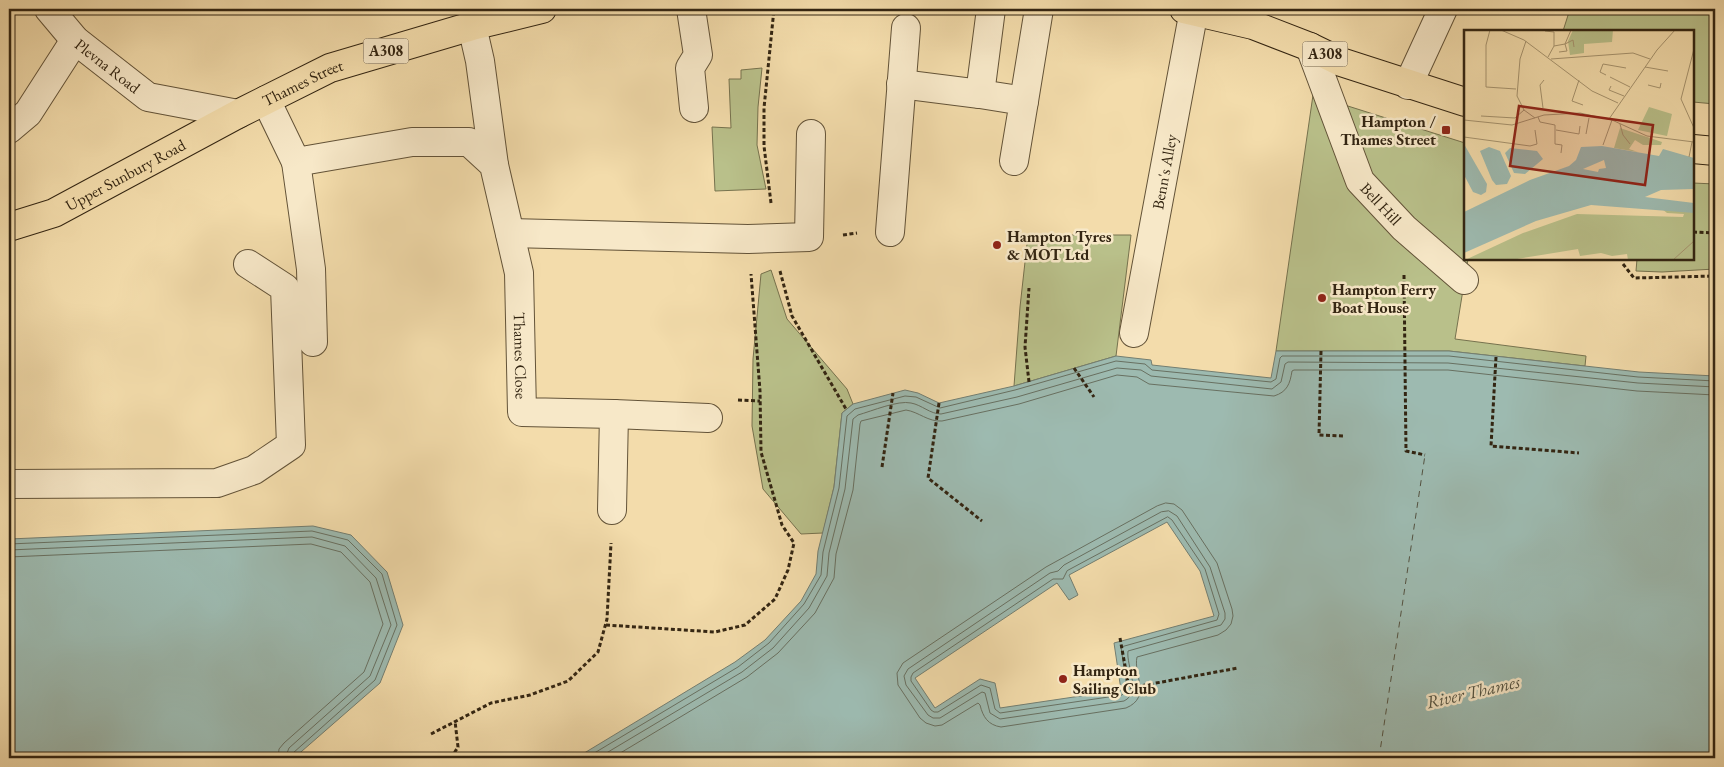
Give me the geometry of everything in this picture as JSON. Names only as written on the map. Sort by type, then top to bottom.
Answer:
[{"type":"highway","name":"Thames Street","points":[[238,114],[330,68],[472,26],[542,9]]},
{"type":"highway","name":"A308","points":[[1189,9],[1253,25],[1310,47],[1341,62],[1464,102]]},
{"type":"highway","name":"Upper Sunbury Road","points":[[9,227],[54,213],[238,114]]},
{"type":"highway","points":[[1694,148],[1715,151]]},
{"type":"street","name":"Plevna Road","points":[[49,9],[74,40],[148,97],[238,114]]},
{"type":"street","points":[[691,9],[698,55],[690,68],[694,108]]},
{"type":"street","points":[[980,94],[991,9]]},
{"type":"street","points":[[1014,161],[1039,9]]},
{"type":"street","name":"Benn's Alley","points":[[1134,333],[1189,9]]},
{"type":"street","points":[[1408,85],[1443,9]]},
{"type":"street","name":"Thames Close","points":[[472,26],[480,61],[494,165],[519,273],[522,412],[614,414]]},
{"type":"street","points":[[890,230],[906,28]]},
{"type":"street","points":[[9,129],[28,113],[74,40]]},
{"type":"street","name":"Bell Hill","points":[[1310,47],[1360,182],[1396,210],[1464,280]]},
{"type":"street","points":[[901,84],[1024,101]]},
{"type":"street","points":[[266,100],[296,162],[311,269],[313,342]]},
{"type":"street","points":[[510,233],[748,239],[809,237],[811,134]]},
{"type":"street","points":[[296,162],[412,142],[468,142],[494,165]]},
{"type":"street","points":[[9,484],[217,483],[254,470],[292,444],[286,288],[248,264]]},
{"type":"street","points":[[612,510],[614,414],[708,418]]},
{"type":"path","points":[[1396,210],[1406,351],[1406,451],[1425,454]]},
{"type":"path","points":[[809,237],[890,230]]},
{"type":"path","points":[[1694,232],[1715,233]]},
{"type":"path","points":[[606,625],[715,632],[745,625],[774,599],[788,570],[794,543],[782,524],[761,452],[760,391],[748,239]]},
{"type":"path","points":[[1623,264],[1634,278],[1715,276]]},
{"type":"path","points":[[1029,288],[1025,347],[1029,382]]},
{"type":"path","points":[[1321,351],[1319,435],[1345,436]]},
{"type":"path","points":[[1496,357],[1491,446],[1579,453]]},
{"type":"path","points":[[1074,368],[1094,397]]},
{"type":"path","points":[[882,467],[893,394]]},
{"type":"path","points":[[939,403],[928,478],[982,521]]},
{"type":"path","points":[[432,734],[491,703],[530,694],[568,681],[598,652],[607,619],[612,510]]},
{"type":"path","points":[[1120,638],[1129,688],[1238,668]]},
{"type":"path","points":[[451,758],[458,747],[455,722]]},
{"type":"green space","points":[[1570,9],[1715,9],[1715,104],[1694,102],[1694,30],[1563,30]]},
{"type":"green space","points":[[762,68],[757,145],[766,189],[715,191],[712,127],[731,128],[729,79],[741,79],[741,70]]},
{"type":"green space","points":[[1313,95],[1464,143],[1464,260],[1468,260],[1455,339],[1586,356],[1585,366],[1449,351],[1276,351]]},
{"type":"green space","points":[[1694,183],[1715,184],[1715,269],[1662,272],[1636,271],[1637,260],[1694,260]]},
{"type":"green space","points":[[1028,235],[1131,235],[1116,356],[1014,386],[1020,307]]},
{"type":"green space","points":[[771,270],[787,319],[847,389],[853,404],[842,413],[834,487],[823,533],[801,534],[763,489],[752,426],[753,359],[761,274]]},
{"type":"water","name":"River Thames","points":[[1276,351],[1449,351],[1639,372],[1715,376],[1715,758],[576,758],[735,662],[765,640],[801,601],[816,574],[818,551],[834,487],[842,413],[853,404],[905,390],[918,393],[939,403],[1014,386],[1116,356],[1151,360],[1152,365],[1271,378]],"holes":[[[1167,522],[1200,571],[1214,616],[1114,643],[1121,690],[1000,708],[995,683],[980,679],[935,708],[915,678],[1057,583],[1069,600],[1078,595],[1069,575]]]},
{"type":"water","points":[[313,526],[351,535],[387,572],[403,625],[380,683],[294,758],[9,758],[9,539]]},
{"type":"ferry route","points":[[1379,758],[1425,455]]},
{"type":"place","name":"Hampton / Thames Street","points":[[1446,130]]},
{"type":"place","name":"Hampton Tyres & MOT Ltd","points":[[997,245]]},
{"type":"place","name":"Hampton Ferry Boat House","points":[[1322,298]]},
{"type":"place","name":"Hampton Sailing Club","points":[[1063,679]]}]
